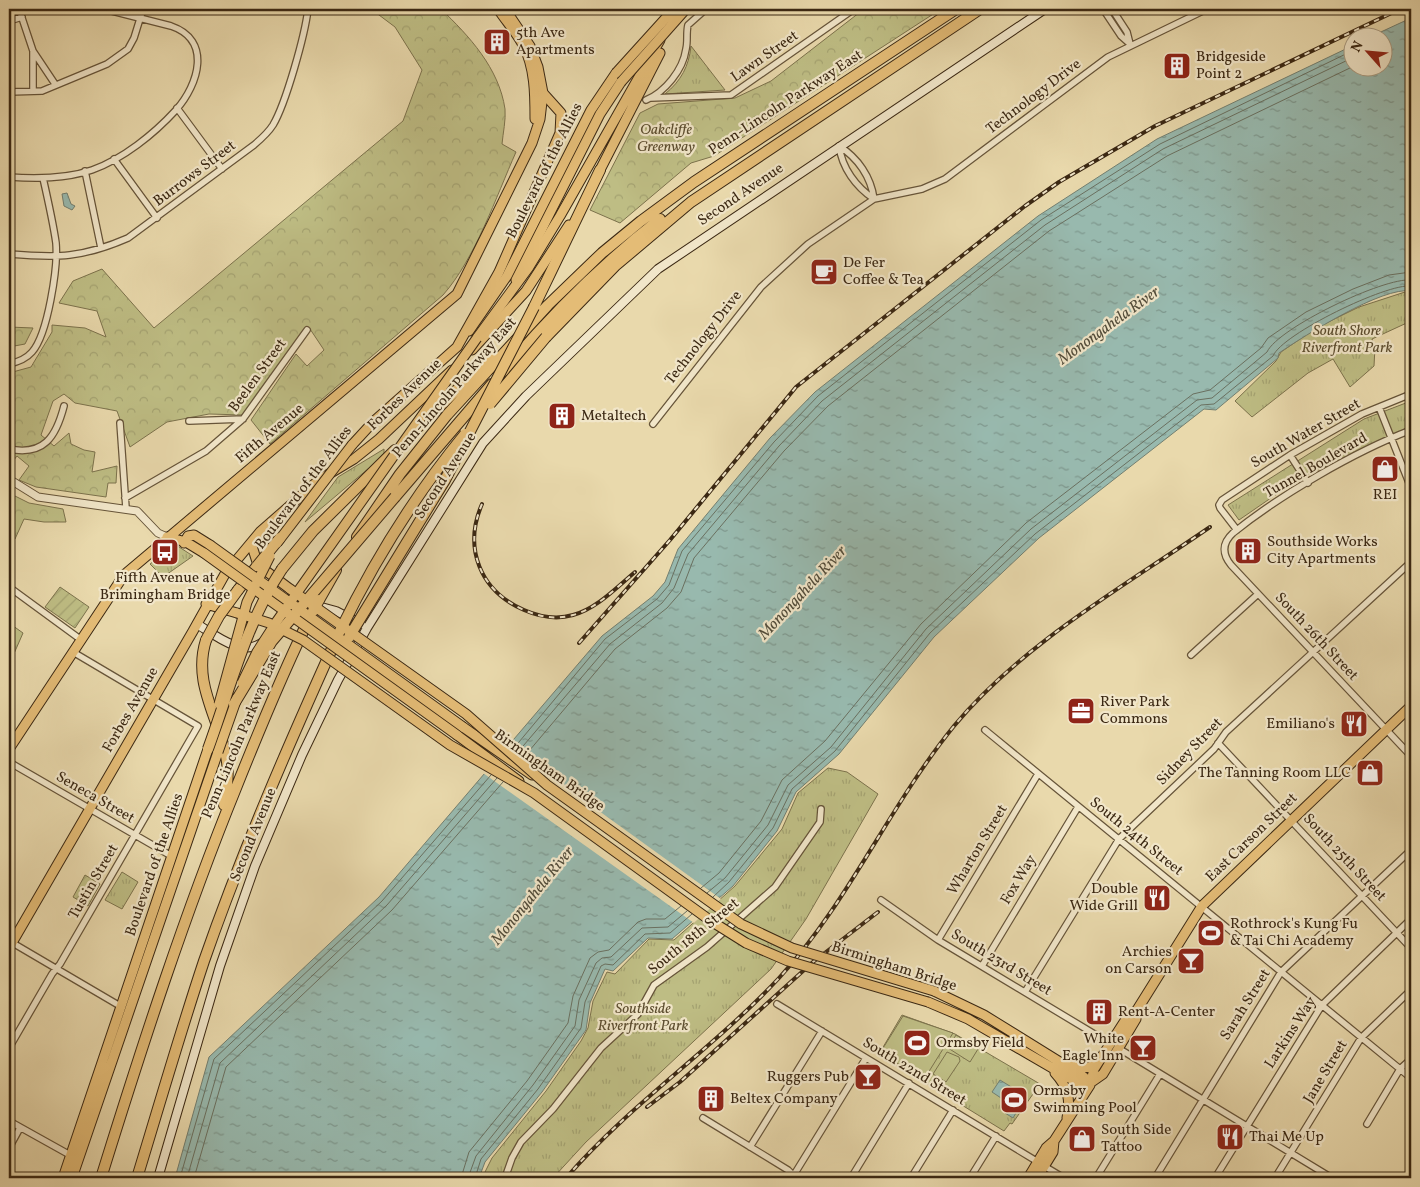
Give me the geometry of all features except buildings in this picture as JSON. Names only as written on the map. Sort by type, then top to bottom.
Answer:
[{"type":"highway","name":"Penn-Lincoln Parkway East","points":[[101,1178],[165,976],[220,828],[272,697],[319,600],[363,527],[415,454],[463,396],[548,305],[602,253],[667,201],[956,9]]},
{"type":"highway","name":"Penn-Lincoln Parkway East","points":[[137,1178],[204,960],[244,855],[288,751],[376,563],[420,494],[543,333],[621,261],[722,180],[980,9]]},
{"type":"highway","points":[[344,634],[445,480],[534,307],[600,170]]},
{"type":"highway","points":[[213,750],[254,624],[267,594],[282,569],[330,514],[468,378],[548,305]]},
{"type":"highway","points":[[234,704],[272,641],[543,333]]},
{"type":"highway","points":[[220,828],[227,789],[228,766],[223,743],[203,682],[202,661],[206,640],[219,616],[280,538]]},
{"type":"main road","name":"Fifth Avenue","points":[[498,9],[518,36],[528,54],[535,90],[535,134]]},
{"type":"main road","name":"Fifth Avenue","points":[[9,748],[80,639],[124,576],[167,537],[457,294],[535,134],[543,94],[538,67],[530,46],[504,9]]},
{"type":"main road","name":"Forbes Avenue","points":[[10,944],[225,574],[251,542],[319,480],[361,454],[379,440],[497,325],[544,267],[600,170],[658,56],[664,43],[666,9]]},
{"type":"main road","name":"Boulevard of the Allies","points":[[72,1178],[213,750],[247,602],[257,578],[280,538],[352,446],[374,421],[457,347],[501,286],[591,110],[616,73],[674,9]]},
{"type":"main road","name":"Boulevard of the Allies","points":[[63,1178],[120,1006],[213,750],[251,663],[273,626],[502,302],[522,268],[600,114],[621,82],[686,9]]},
{"type":"main road","name":"Second Avenue","points":[[158,1178],[207,1006],[255,866],[308,740],[367,628],[479,449],[526,396],[658,269],[1045,9]]},
{"type":"main road","points":[[502,302],[533,261],[564,209],[654,52],[666,22]]},
{"type":"main road","points":[[457,347],[499,272],[560,133],[560,113],[543,94]]},
{"type":"main road","name":"Birmingham Bridge","points":[[184,543],[188,536],[194,536],[210,545],[719,909],[753,930],[779,943],[840,964],[934,991],[970,1007],[1057,1059],[1091,1083]]},
{"type":"main road","name":"Birmingham Bridge","points":[[167,537],[204,553],[711,921],[746,943],[788,961],[928,1002],[968,1019],[1080,1084],[1091,1083]]},
{"type":"main road","points":[[251,542],[255,560],[265,572],[466,714],[546,785]]},
{"type":"main road","points":[[206,604],[269,623],[303,640],[450,745],[534,793]]},
{"type":"main road","points":[[197,624],[234,645],[249,648],[262,643],[287,610],[300,604],[311,604],[336,612],[367,628]]},
{"type":"main road","name":"East Carson Street","points":[[1037,1178],[1046,1148],[1054,1141],[1066,1124],[1091,1083],[1094,1069],[1136,1019],[1137,1010],[1202,906],[1411,706]]},
{"type":"main road","name":"East Carson Street","points":[[1091,1083],[1103,1074],[1114,1046]]},
{"type":"main road","points":[[1057,1059],[1084,1069],[1092,1067],[1100,1061]]},
{"type":"main road","points":[[1052,1069],[1067,1091],[1069,1109],[1066,1124]]},
{"type":"main road","name":"East Carson Street","points":[[1028,1178],[1041,1164]]},
{"type":"street","points":[[19,9],[33,51],[55,84]]},
{"type":"street","points":[[9,177],[43,178],[85,171],[114,159],[158,127],[178,108],[197,71],[199,60],[195,44],[180,29],[104,9]]},
{"type":"street","points":[[9,92],[42,91],[55,84],[94,71],[119,57],[134,38],[143,9]]},
{"type":"street","name":"Burrows Street","points":[[9,254],[56,258],[102,248],[128,238],[254,145],[272,125],[284,97],[308,9]]},
{"type":"street","name":"Lawn Street","points":[[706,9],[688,25],[686,49],[678,71],[669,83],[648,99],[732,95],[854,9]]},
{"type":"street","points":[[1103,9],[1121,36],[1130,44]]},
{"type":"street","points":[[1112,9],[1127,32],[1130,44]]},
{"type":"street","name":"Technology Drive","points":[[653,424],[761,287],[808,244],[874,199],[922,189],[945,179],[1108,57],[1130,44],[1207,9]]},
{"type":"street","points":[[9,21],[22,17]]},
{"type":"street","points":[[33,51],[33,90]]},
{"type":"street","points":[[178,108],[222,169]]},
{"type":"street","points":[[839,146],[841,161],[861,191],[874,199]]},
{"type":"street","points":[[839,146],[852,154],[872,184],[874,199]]},
{"type":"street","points":[[114,159],[157,218]]},
{"type":"street","points":[[85,171],[102,248]]},
{"type":"street","points":[[9,364],[19,362],[33,352],[41,336],[56,270],[56,243],[43,178]]},
{"type":"street","name":"Beelen Street","points":[[125,498],[206,451],[243,419],[306,330]]},
{"type":"street","name":"South Water Street","points":[[1237,530],[1219,505],[1222,500],[1290,455],[1362,414],[1411,394]]},
{"type":"street","points":[[9,449],[20,451],[38,448],[48,443],[57,431],[64,406]]},
{"type":"street","points":[[1378,407],[1411,488]]},
{"type":"street","points":[[189,421],[243,419]]},
{"type":"street","points":[[120,424],[126,508]]},
{"type":"street","name":"Tunnel Boulevard","points":[[1237,530],[1308,483],[1391,438],[1411,430]]},
{"type":"street","points":[[1290,455],[1308,483]]},
{"type":"street","points":[[9,480],[38,497],[137,511],[158,533],[167,537]]},
{"type":"street","name":"South 26th Street","points":[[1237,530],[1226,540],[1224,546],[1225,557],[1411,756]]},
{"type":"street","name":"Sidney Street","points":[[1025,992],[1118,839],[1218,743],[1226,732],[1411,562]]},
{"type":"street","points":[[9,587],[80,639]]},
{"type":"street","points":[[1191,655],[1258,594]]},
{"type":"street","points":[[73,652],[153,699]]},
{"type":"street","name":"Tustin Street","points":[[9,1048],[52,974],[58,969],[198,726],[153,699]]},
{"type":"street","name":"South 24th Street","points":[[985,730],[1411,1078]]},
{"type":"street","name":"South 25th Street","points":[[1218,743],[1411,948]]},
{"type":"street","name":"Seneca Street","points":[[9,762],[168,854]]},
{"type":"street","name":"Wharton Street","points":[[938,940],[1038,774]]},
{"type":"street","name":"Fox Way","points":[[982,966],[1078,807]]},
{"type":"street","name":"South 18th Street","points":[[505,1178],[512,1158],[521,1142],[553,1109],[601,1048],[638,1014],[654,985],[707,947],[775,887],[820,822],[820,808]]},
{"type":"street","name":"Sarah Street","points":[[1155,1178],[1281,972],[1411,850]]},
{"type":"street","name":"South 23rd Street","points":[[881,900],[938,940],[1332,1178]]},
{"type":"street","name":"Larkins Way","points":[[1215,1178],[1322,1005],[1411,920]]},
{"type":"street","points":[[10,944],[58,969],[120,1006]]},
{"type":"street","name":"Jane Street","points":[[1275,1178],[1361,1038],[1411,990]]},
{"type":"street","name":"South 22nd Street","points":[[777,1004],[1064,1178]]},
{"type":"street","points":[[750,1147],[822,1031]]},
{"type":"street","points":[[703,1118],[794,1177],[866,1058]]},
{"type":"street","points":[[1367,1124],[1400,1070],[1411,1059]]},
{"type":"street","points":[[1096,1178],[1160,1074]]},
{"type":"street","points":[[851,1178],[909,1084]]},
{"type":"street","points":[[911,1178],[953,1110]]},
{"type":"street","points":[[9,1121],[70,1155]]},
{"type":"street","points":[[9,1148],[20,1128]]},
{"type":"street","points":[[970,1178],[996,1136]]},
{"type":"green space","points":[[371,9],[441,9],[462,30],[481,54],[489,66],[502,94],[505,122],[502,144],[516,152],[475,246],[455,280],[443,295],[270,444],[251,420],[296,354],[307,366],[324,350],[310,329],[304,329],[243,415],[209,414],[167,422],[130,447],[117,411],[75,403],[64,394],[53,401],[41,435],[54,446],[69,433],[71,444],[84,450],[95,452],[92,472],[117,466],[116,483],[108,483],[106,497],[36,487],[19,480],[29,466],[17,456],[13,461],[9,461],[9,373],[31,367],[52,332],[52,325],[85,328],[106,337],[97,311],[59,303],[73,281],[102,269],[154,328],[403,121],[422,70],[395,27]]},
{"type":"green space","name":"Oakcliffe Greenway","points":[[864,9],[941,9],[714,156],[691,163],[620,223],[590,210],[640,113],[658,104],[735,98],[771,81]]},
{"type":"green space","points":[[691,46],[725,90],[665,94],[676,84],[683,73]]},
{"type":"green space","name":"South Shore Riverfront Park","points":[[1408,291],[1411,292],[1411,321],[1372,339],[1375,347],[1374,366],[1350,387],[1333,359],[1308,373],[1252,417],[1235,401],[1276,361],[1281,352],[1316,328],[1359,307]]},
{"type":"green space","points":[[9,327],[33,328],[25,344],[9,347]]},
{"type":"green space","points":[[1411,401],[1411,426],[1297,480],[1239,520],[1228,505],[1364,419]]},
{"type":"green space","points":[[384,449],[384,453],[375,463],[305,522],[338,477]]},
{"type":"green space","points":[[9,493],[29,503],[63,509],[66,522],[44,522],[24,519],[15,539],[9,535]]},
{"type":"green space","points":[[176,545],[193,556],[163,577],[150,564]]},
{"type":"green space","points":[[60,587],[89,607],[75,628],[45,607]]},
{"type":"green space","points":[[9,623],[23,633],[9,665]]},
{"type":"green space","name":"Southside Riverfront Park","points":[[828,768],[847,772],[878,794],[806,919],[771,969],[586,1142],[553,1178],[482,1178],[492,1158],[546,1091],[581,1041],[588,1028],[593,1001],[607,972],[615,974],[649,939],[674,940],[735,886],[782,829],[798,793]]},
{"type":"green space","points":[[122,872],[138,882],[122,909],[105,900]]},
{"type":"green space","points":[[85,875],[100,884],[88,906],[73,897]]},
{"type":"green space","points":[[902,1015],[955,1034],[1040,1084],[1012,1124],[1010,1123],[1004,1131],[879,1054]]},
{"type":"green space","name":"Ormsby Field","points":[[903,1016],[953,1033],[928,1073],[928,1078],[923,1079],[880,1053]]},
{"type":"green space","points":[[956,1035],[978,1049],[970,1062],[948,1048]]},
{"type":"green space","points":[[947,1052],[959,1057],[960,1061],[946,1082],[933,1074]]},
{"type":"water","name":"Monongahela River","points":[[1411,18],[1411,291],[1382,296],[1364,304],[1306,335],[1279,353],[1278,358],[1216,410],[1204,409],[1039,538],[934,637],[839,754],[796,792],[777,831],[733,886],[672,939],[648,938],[613,971],[605,969],[590,1003],[586,1030],[542,1092],[485,1162],[479,1178],[175,1178],[209,1057],[379,897],[602,636],[653,596],[665,582],[678,549],[770,438],[815,392],[1038,216],[1157,139],[1342,51],[1342,78],[1392,78],[1392,28],[1389,28]]},
{"type":"water","points":[[67,193],[71,204],[75,206],[72,210],[64,206],[62,194]]},
{"type":"water","name":"Ormsby Swimming Pool","points":[[1000,1080],[1026,1096],[1013,1118],[1005,1113],[1010,1104],[992,1092]]},
{"type":"pier","points":[[508,743],[527,759],[721,899],[694,923],[483,773]]},
{"type":"railway","points":[[579,643],[670,540],[796,387],[1025,206],[1059,182],[1155,126],[1400,9]]},
{"type":"railway","points":[[482,504],[474,536],[475,552],[479,566],[486,580],[496,592],[524,610],[548,617],[573,615],[598,603],[635,572]]},
{"type":"railway","points":[[566,1178],[591,1151],[644,1101],[754,1004],[804,949],[848,886],[909,788],[954,726],[981,696],[1010,669],[1075,618],[1210,527]]},
{"type":"railway","points":[[647,1107],[680,1082],[813,962],[878,912]]},
{"type":"place","name":"5th Ave Apartments","points":[[497,42]]},
{"type":"place","name":"Bridgeside Point 2","points":[[1177,66]]},
{"type":"place","name":"De Fer Coffee & Tea","points":[[824,272]]},
{"type":"place","name":"Metaltech","points":[[562,416]]},
{"type":"place","name":"REI","points":[[1385,469]]},
{"type":"place","name":"Southside Works City Apartments","points":[[1248,551]]},
{"type":"place","name":"Fifth Avenue at Brimingham Bridge","points":[[165,552]]},
{"type":"place","name":"River Park Commons","points":[[1081,711]]},
{"type":"place","name":"Emiliano's","points":[[1354,724]]},
{"type":"place","name":"The Tanning Room LLC","points":[[1370,773]]},
{"type":"place","name":"Double Wide Grill","points":[[1157,898]]},
{"type":"place","name":"Rothrock's Kung Fu & Tai Chi Academy","points":[[1211,933]]},
{"type":"place","name":"Archies on Carson","points":[[1191,961]]},
{"type":"place","name":"Rent-A-Center","points":[[1099,1012]]},
{"type":"place","name":"Ormsby Field","points":[[917,1043]]},
{"type":"place","name":"White Eagle Inn","points":[[1143,1048]]},
{"type":"place","name":"Ruggers Pub","points":[[868,1077]]},
{"type":"place","name":"Beltex Company","points":[[711,1099]]},
{"type":"place","name":"Ormsby Swimming Pool","points":[[1014,1100]]},
{"type":"place","name":"Thai Me Up","points":[[1230,1137]]},
{"type":"place","name":"South Side Tattoo","points":[[1082,1139]]}]
